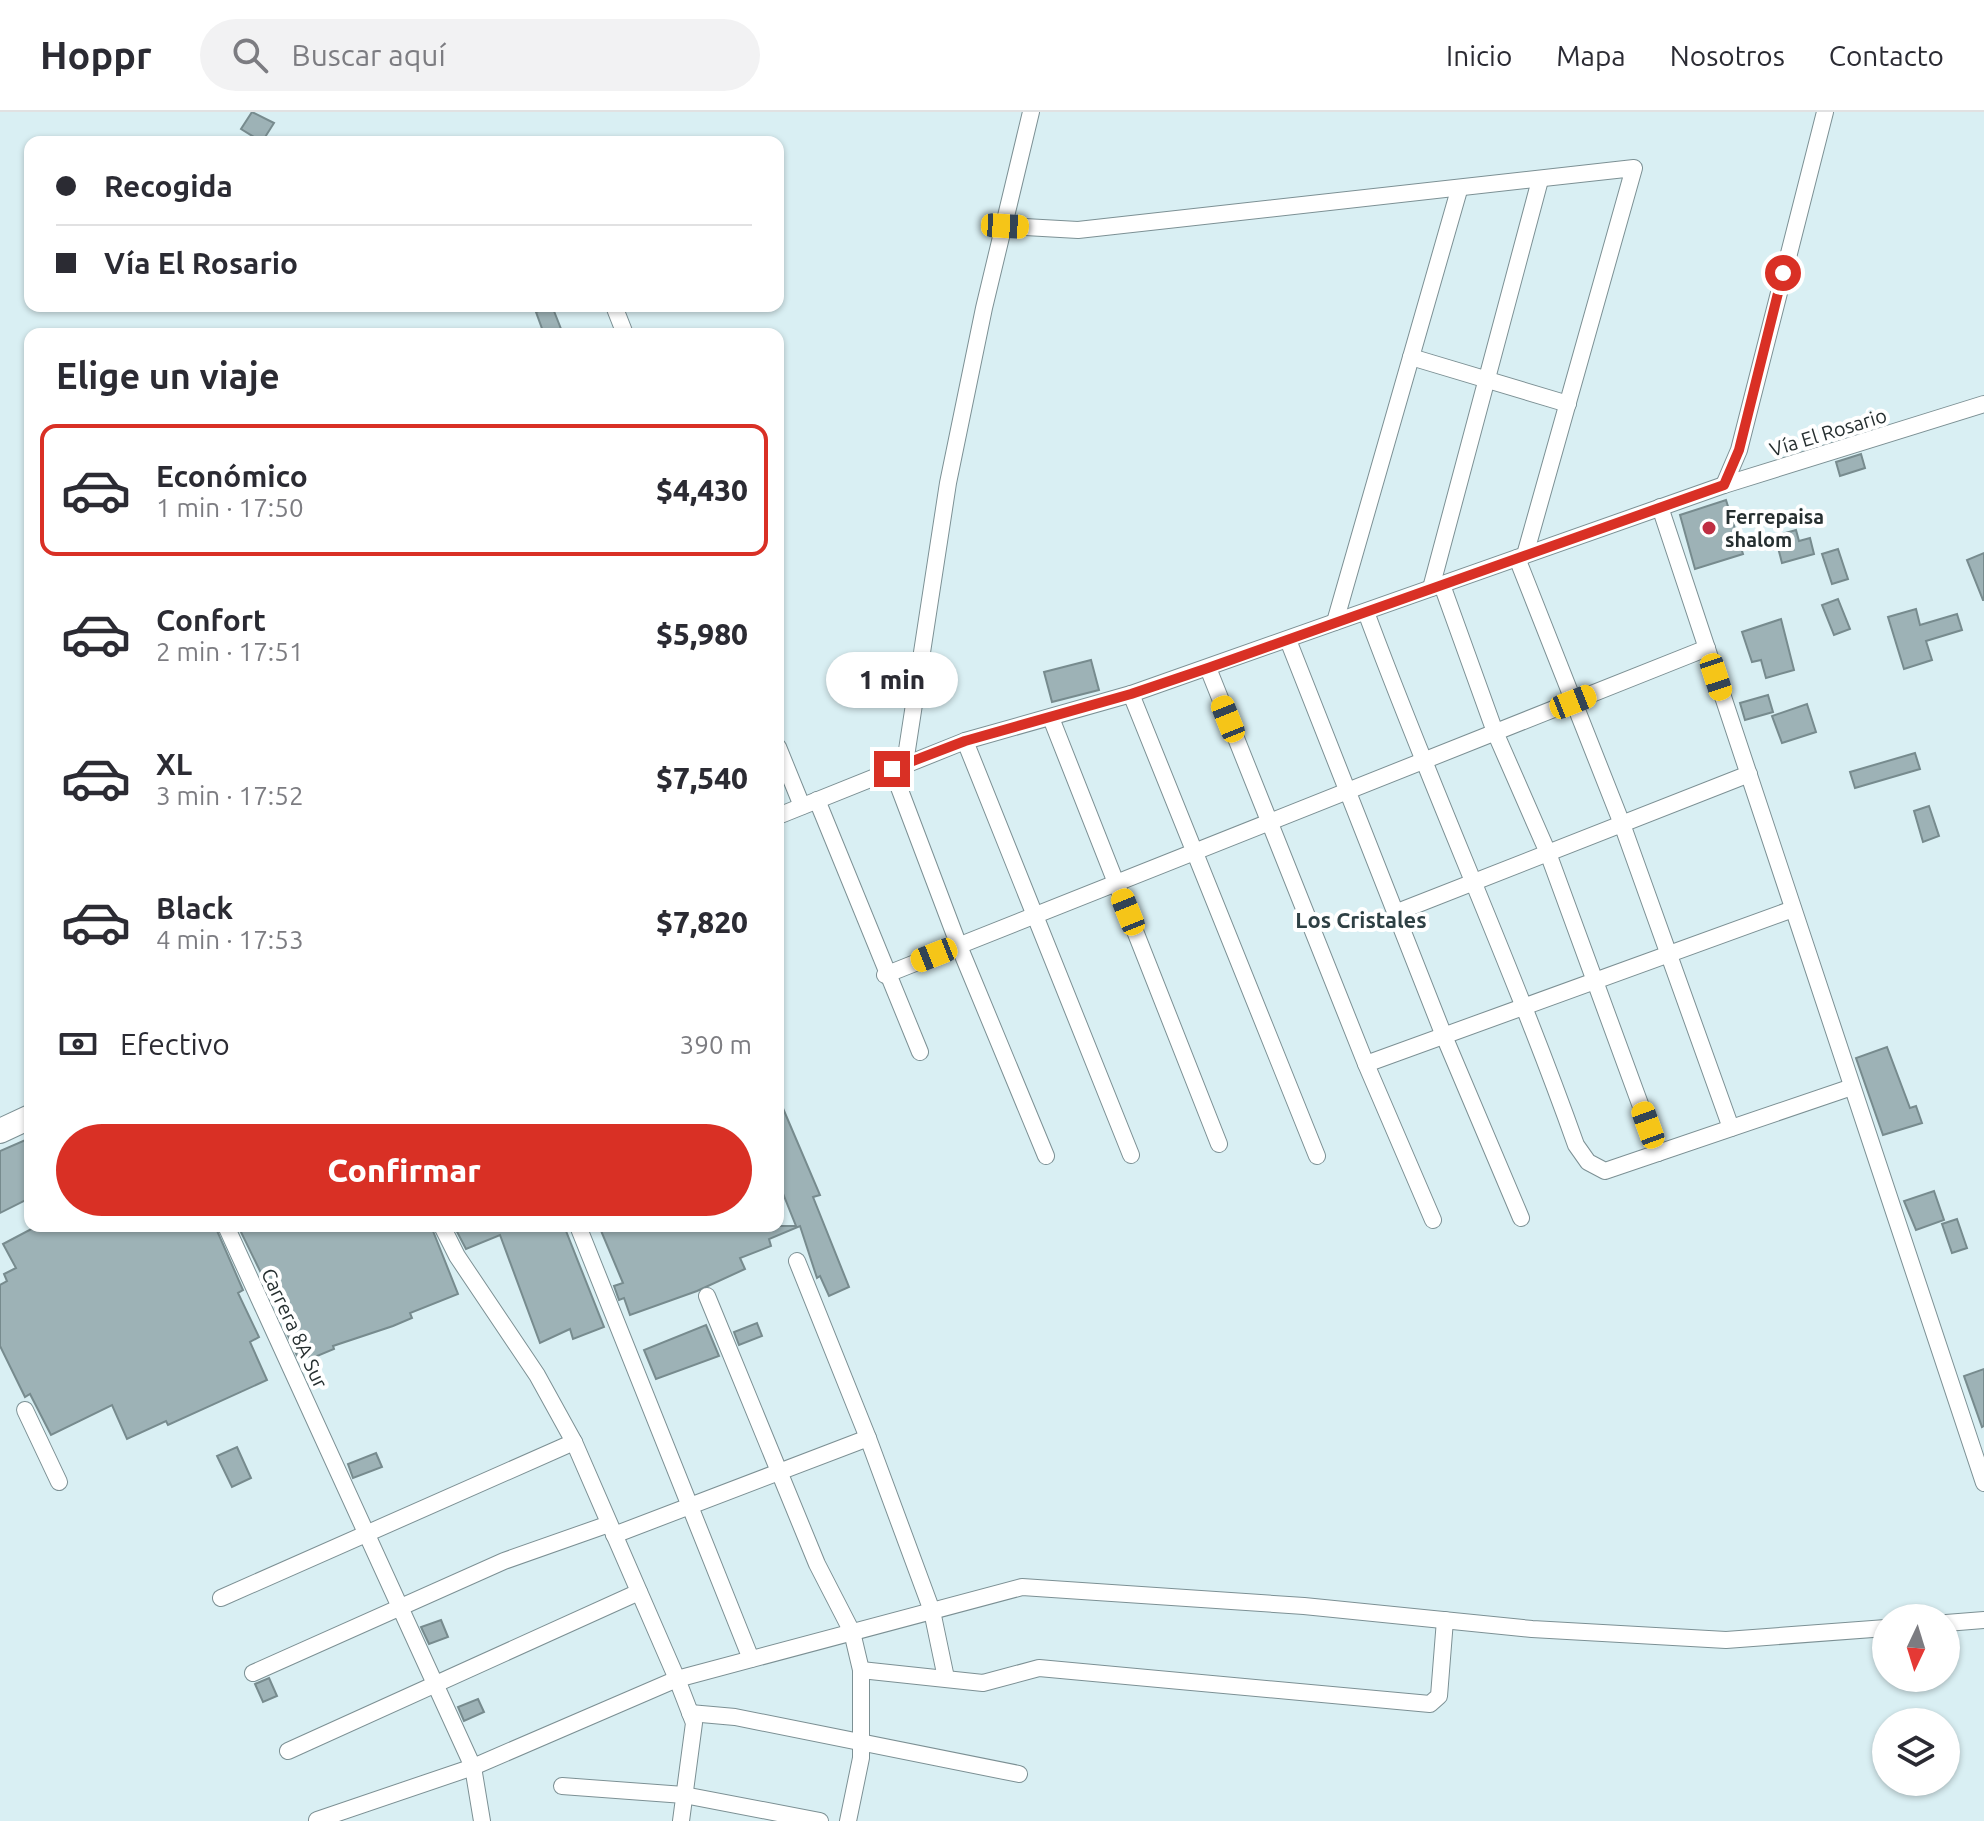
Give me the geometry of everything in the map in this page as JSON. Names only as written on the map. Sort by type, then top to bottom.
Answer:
[{"type":"street","points":[[1031,112],[948,483],[898,766],[959,946],[1046,1156]]},
{"type":"street","points":[[1724,485],[1739,450],[1825,112]]},
{"type":"street","points":[[1005,226],[1078,230],[1459,190],[1634,168],[1568,404],[1521,556],[1573,702],[1671,953],[1731,1128]]},
{"type":"street","points":[[1540,180],[1487,379],[1437,587],[1548,853],[1658,1153]]},
{"type":"street","points":[[1335,622],[1459,190]]},
{"type":"street","points":[[1411,357],[1568,404]]},
{"type":"street","name":"Vía El Rosario","points":[[784,813],[965,741],[1131,694],[1724,485],[1984,404]]},
{"type":"street","points":[[1660,507],[1984,1483]]},
{"type":"street","points":[[1366,612],[1421,762],[1527,1006],[1576,1145],[1588,1162],[1605,1171],[1852,1087]]},
{"type":"street","points":[[1288,640],[1444,1036],[1521,1218]]},
{"type":"street","points":[[885,975],[1707,648]]},
{"type":"street","points":[[1208,668],[1366,1064],[1433,1220]]},
{"type":"street","points":[[1131,694],[1317,1156]]},
{"type":"street","points":[[1051,718],[1219,1144]]},
{"type":"street","points":[[965,741],[1131,1155]]},
{"type":"street","points":[[784,758],[809,803],[920,1052]]},
{"type":"street","points":[[1395,913],[1749,774]]},
{"type":"street","points":[[1366,1064],[1793,909]]},
{"type":"street","points":[[0,1131],[24,1120]]},
{"type":"street","name":"Carrera 8A Sur","points":[[229,1232],[473,1767],[482,1821]]},
{"type":"street","points":[[445,1232],[466,1269],[537,1375],[574,1442],[677,1679],[694,1723],[681,1821]]},
{"type":"street","points":[[580,1232],[751,1659]]},
{"type":"street","points":[[797,1261],[868,1438],[932,1611],[946,1678]]},
{"type":"street","points":[[707,1296],[825,1582],[852,1632],[861,1670],[861,1744],[848,1821]]},
{"type":"street","points":[[25,1410],[59,1482]]},
{"type":"street","points":[[253,1673],[504,1561],[691,1506],[868,1438]]},
{"type":"street","points":[[221,1598],[574,1442]]},
{"type":"street","points":[[317,1820],[473,1767],[677,1679],[1022,1587],[1304,1606],[1532,1629],[1726,1640],[1872,1629]]},
{"type":"street","points":[[288,1751],[639,1592]]},
{"type":"street","points":[[861,1670],[983,1683],[1039,1668],[1430,1704],[1439,1696],[1445,1620]]},
{"type":"street","points":[[1960,1622],[1984,1620]]},
{"type":"street","points":[[690,1713],[735,1717],[1019,1774]]},
{"type":"street","points":[[562,1786],[684,1795],[820,1821]]},
{"type":"building","points":[[252,112],[274,123],[266,136],[252,136],[241,129]]},
{"type":"building","points":[[536,312],[554,312],[561,328],[542,328]]},
{"type":"building","points":[[1861,454],[1865,468],[1840,476],[1836,462]]},
{"type":"building","name":"Ferrepaisa shalom","points":[[1726,500],[1743,554],[1695,569],[1680,515]]},
{"type":"building","points":[[1796,530],[1799,541],[1810,538],[1814,554],[1782,563],[1775,536]]},
{"type":"building","points":[[1838,549],[1848,579],[1832,584],[1822,554]]},
{"type":"building","points":[[1984,553],[1984,600],[1983,600],[1967,560]]},
{"type":"building","points":[[1838,599],[1850,629],[1834,635],[1822,605]]},
{"type":"building","points":[[1916,609],[1920,625],[1957,614],[1962,630],[1926,641],[1932,660],[1904,669],[1888,617]]},
{"type":"building","points":[[1781,619],[1794,670],[1766,678],[1761,660],[1752,662],[1742,632]]},
{"type":"building","points":[[1091,660],[1099,690],[1052,702],[1044,672]]},
{"type":"building","points":[[1768,695],[1773,712],[1745,720],[1740,703]]},
{"type":"building","points":[[1807,704],[1816,732],[1782,743],[1772,716]]},
{"type":"building","points":[[1915,753],[1920,769],[1855,788],[1850,772]]},
{"type":"building","points":[[1929,806],[1939,836],[1923,842],[1914,811]]},
{"type":"building","points":[[1887,1047],[1910,1108],[1916,1106],[1922,1123],[1883,1135],[1856,1058]]},
{"type":"building","points":[[784,1111],[820,1195],[813,1197],[849,1287],[829,1296],[820,1276],[817,1278],[800,1226],[769,1239],[771,1246],[740,1258],[745,1269],[697,1291],[630,1315],[624,1298],[619,1300],[614,1286],[623,1283],[602,1232],[784,1232],[784,1226],[796,1226],[784,1196]]},
{"type":"building","points":[[24,1141],[24,1201],[0,1213],[0,1151]]},
{"type":"building","points":[[1934,1191],[1944,1220],[1916,1230],[1904,1201]]},
{"type":"building","points":[[1957,1219],[1967,1248],[1952,1253],[1942,1224]]},
{"type":"building","points":[[26,1232],[218,1232],[243,1290],[238,1293],[259,1337],[250,1342],[267,1380],[168,1425],[166,1421],[127,1439],[112,1405],[51,1435],[30,1394],[25,1397],[0,1346],[0,1285],[7,1281],[4,1274],[16,1268],[3,1244]]},
{"type":"building","points":[[241,1232],[433,1232],[458,1294],[410,1313],[412,1318],[333,1346],[334,1349],[310,1359],[308,1354],[298,1358],[285,1329],[288,1328]]},
{"type":"building","points":[[457,1232],[566,1232],[604,1327],[573,1339],[570,1329],[540,1343],[500,1235],[466,1249]]},
{"type":"building","points":[[757,1323],[762,1336],[739,1345],[734,1332]]},
{"type":"building","points":[[706,1325],[719,1356],[656,1379],[644,1350]]},
{"type":"building","points":[[1984,1369],[1984,1426],[1982,1427],[1964,1376]]},
{"type":"building","points":[[237,1447],[251,1478],[232,1487],[217,1456]]},
{"type":"building","points":[[376,1453],[382,1467],[353,1478],[348,1464]]},
{"type":"building","points":[[441,1620],[448,1637],[429,1644],[421,1627]]},
{"type":"building","points":[[269,1678],[277,1696],[263,1702],[255,1684]]},
{"type":"building","points":[[478,1699],[484,1712],[464,1721],[458,1707]]},
{"type":"place","name":"Ferrepaisa shalom","points":[[1709,528]]},
{"type":"district","name":"Los Cristales","points":[[1361,919]]},
{"type":"route","points":[[892,769],[965,741],[1131,694],[1208,668],[1724,485],[1739,450],[1783,273]]}]
